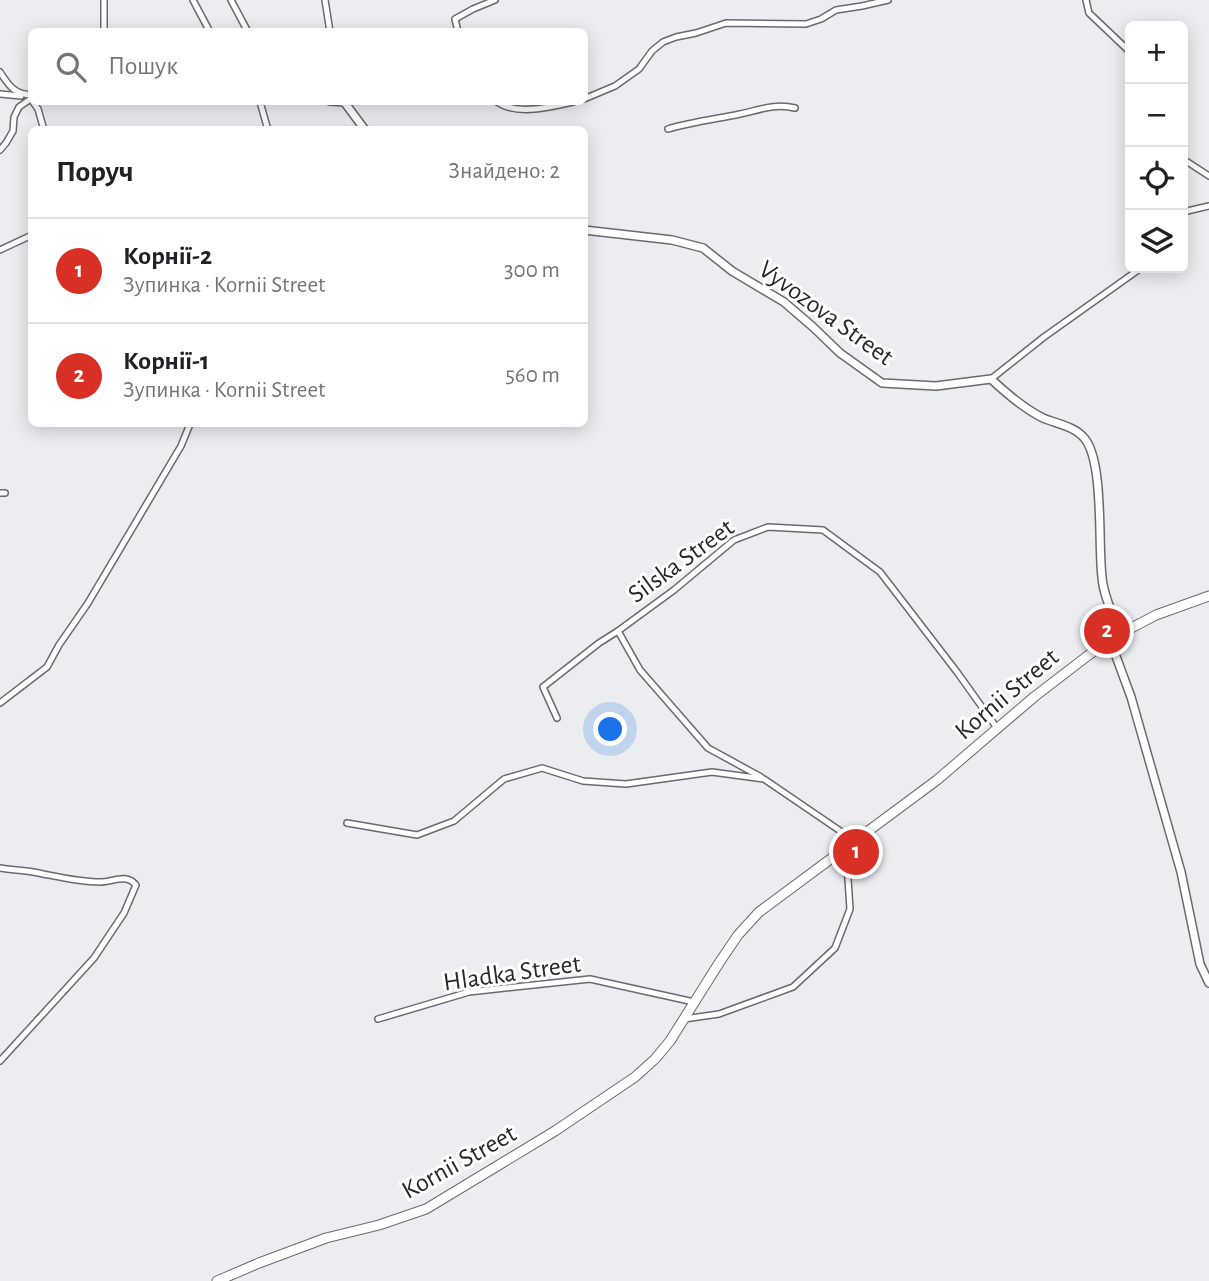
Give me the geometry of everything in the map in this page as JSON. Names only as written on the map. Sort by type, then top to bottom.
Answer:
[{"type":"highway","name":"Kornii Street","points":[[217,1281],[326,1238],[379,1225],[426,1209],[555,1131],[635,1077],[663,1050],[738,935],[759,912],[937,779],[1034,696],[1090,654],[1156,615],[1209,596]]},
{"type":"street","points":[[104,0],[105,28]]},
{"type":"street","points":[[193,0],[208,28]]},
{"type":"street","points":[[231,0],[246,28]]},
{"type":"street","points":[[325,0],[329,28]]},
{"type":"street","points":[[457,28],[455,19],[495,0]]},
{"type":"street","points":[[588,97],[615,86],[639,69],[652,51],[663,42],[676,37],[726,23],[806,24],[836,10],[888,0]]},
{"type":"street","points":[[1086,0],[1089,13],[1125,47]]},
{"type":"street","points":[[0,72],[10,88],[28,96]]},
{"type":"street","points":[[0,94],[28,98]]},
{"type":"street","points":[[0,150],[13,131],[14,117],[19,107],[28,101]]},
{"type":"street","points":[[668,129],[782,104],[795,107]]},
{"type":"street","points":[[36,105],[43,126]]},
{"type":"street","points":[[261,105],[267,126]]},
{"type":"street","points":[[346,105],[362,126]]},
{"type":"street","points":[[502,105],[514,109],[557,105]]},
{"type":"street","points":[[1188,162],[1209,176]]},
{"type":"street","points":[[1188,211],[1209,206]]},
{"type":"street","name":"Vyvozova Street","points":[[588,230],[672,240],[703,248],[732,271],[784,302],[839,353],[882,383],[936,386],[991,379]]},
{"type":"street","points":[[0,250],[28,236]]},
{"type":"street","points":[[1120,634],[1102,581],[1099,498],[1092,451],[1078,431],[1043,418],[1013,400],[991,379],[1044,337],[1134,273]]},
{"type":"street","points":[[0,703],[47,667],[108,570],[181,446],[189,427]]},
{"type":"street","name":"Silska Street","points":[[557,718],[543,687],[674,590],[734,540],[768,527],[823,530],[880,572],[998,728]]},
{"type":"street","name":"Silska Street","points":[[618,631],[640,670],[708,748],[764,779],[855,841]]},
{"type":"street","points":[[1110,640],[1131,697],[1181,872],[1200,964],[1209,982]]},
{"type":"street","name":"Silska Street","points":[[347,823],[417,835],[454,821],[503,779],[542,768],[583,781],[626,784],[712,772],[764,779]]},
{"type":"street","points":[[684,1019],[719,1014],[793,987],[835,948],[850,909],[846,848]]},
{"type":"street","points":[[0,868],[102,882],[127,878],[136,885],[124,913],[94,958],[0,1061]]},
{"type":"street","name":"Hladka Street","points":[[378,1019],[469,992],[590,979],[694,1002]]},
{"type":"place","name":"Корнії-1","points":[[1107,631]]},
{"type":"place","name":"Корнії-2","points":[[856,852]]}]
